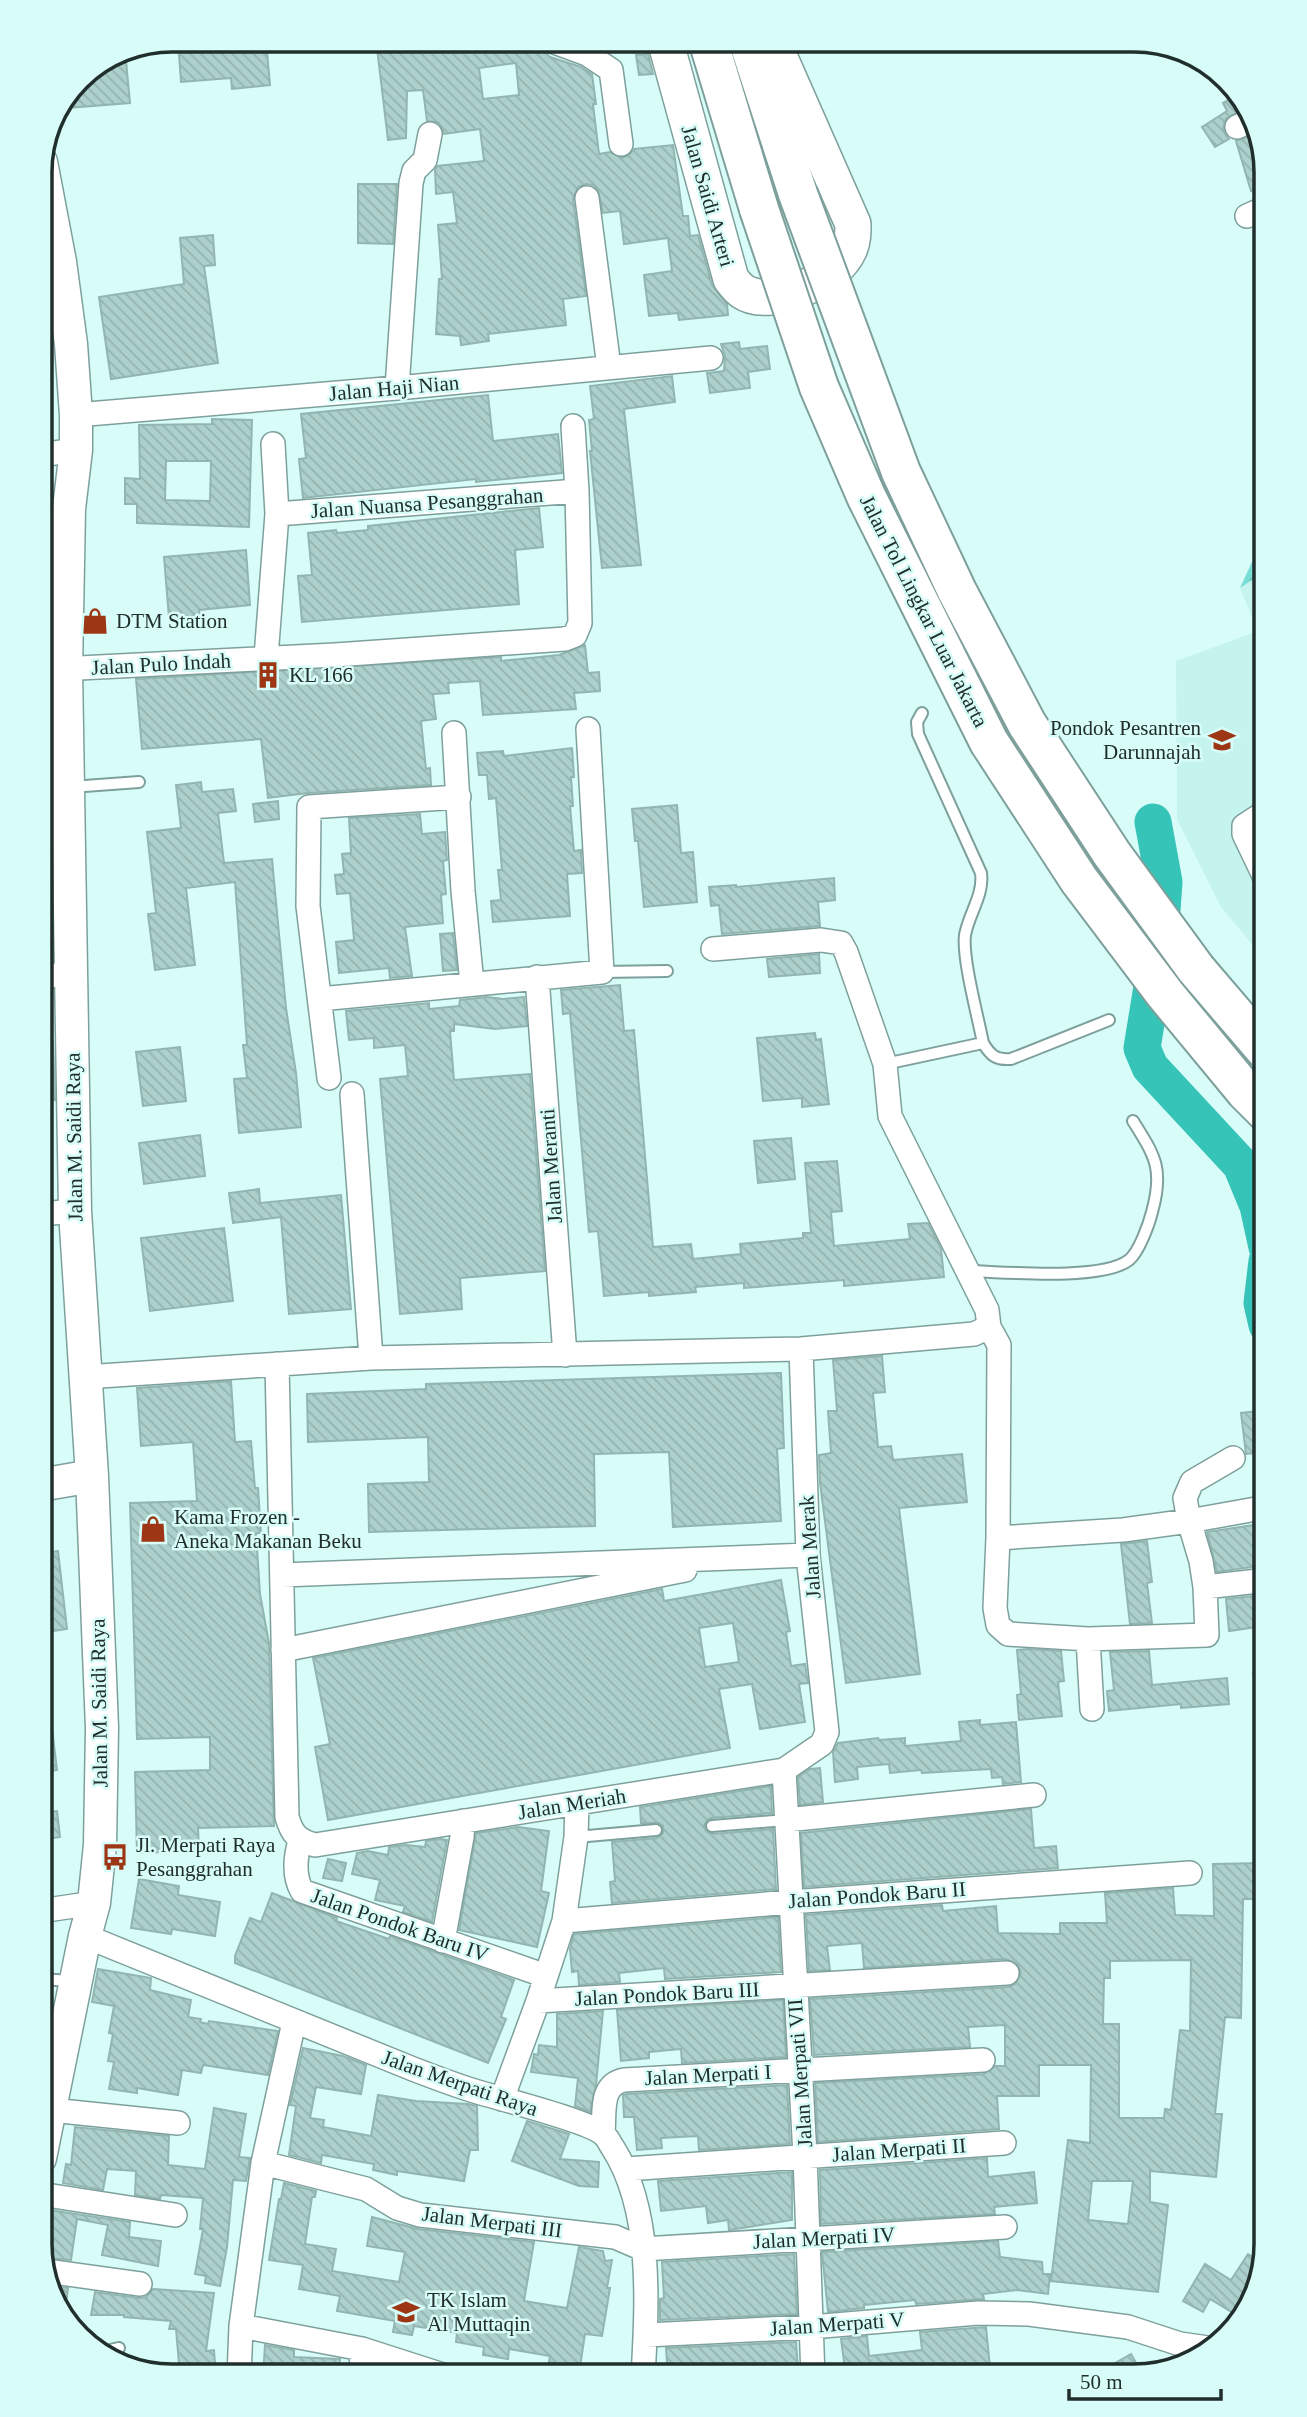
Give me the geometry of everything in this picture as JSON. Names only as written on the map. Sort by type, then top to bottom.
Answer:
[{"type":"highway","name":"Jalan Tol Lingkar Luar Jakarta","points":[[712,53],[759,209],[819,387],[866,496],[989,741],[1079,880],[1165,994],[1254,1101]]},
{"type":"highway","name":"Jalan Tol Lingkar Luar Jakarta","points":[[752,53],[798,194],[901,472],[957,591],[1027,724],[1111,854],[1196,969],[1254,1037]]},
{"type":"main road","name":"Jalan Saidi Arteri","points":[[668,53],[731,279],[743,292],[759,296],[793,293],[815,284],[843,261],[853,238],[853,224],[778,53]]},
{"type":"street","points":[[583,52],[611,70],[621,144]]},
{"type":"street","points":[[397,388],[411,183],[414,171],[425,160],[430,134]]},
{"type":"street","points":[[587,198],[609,367]]},
{"type":"street","name":"Jalan M. Saidi Raya","points":[[52,2080],[94,1903],[100,1845],[102,1728],[92,1476],[75,1211],[68,787],[53,670],[55,510],[76,450],[76,415],[60,262],[53,225]]},
{"type":"street","name":"Jalan Haji Nian","points":[[76,415],[712,358]]},
{"type":"street","points":[[573,426],[577,491]]},
{"type":"street","points":[[266,657],[277,514],[273,444]]},
{"type":"street","points":[[53,453],[76,450]]},
{"type":"street","name":"Jalan Nuansa Pesanggrahan","points":[[277,514],[577,491]]},
{"type":"street","name":"Jalan Pulo Indah","points":[[53,670],[565,639],[575,635],[580,623],[577,491]]},
{"type":"street","points":[[320,999],[602,972],[588,729]]},
{"type":"street","points":[[454,733],[463,891],[472,984]]},
{"type":"street","points":[[329,1078],[308,906],[309,807],[458,797]]},
{"type":"street","points":[[1254,819],[1244,826],[1244,834],[1254,855]]},
{"type":"street","points":[[713,949],[821,940],[841,943],[853,968],[885,1064],[890,1116],[969,1271],[987,1310],[989,1327],[999,1346],[998,1538],[994,1595],[998,1625],[1008,1634],[1088,1639],[1208,1635],[1201,1561],[1185,1498],[1192,1482],[1233,1458]]},
{"type":"street","points":[[53,976],[72,972]]},
{"type":"street","name":"Jalan Meranti","points":[[537,977],[565,1355]]},
{"type":"street","points":[[352,1094],[371,1358]]},
{"type":"street","points":[[52,1213],[75,1211]]},
{"type":"street","points":[[85,1377],[371,1358],[801,1349],[974,1334],[989,1327]]},
{"type":"street","name":"Jalan Merak","points":[[801,1349],[808,1555],[827,1732],[822,1744]]},
{"type":"street","points":[[277,1364],[287,1817],[291,1832],[307,1843]]},
{"type":"street","points":[[52,1483],[92,1476]]},
{"type":"street","points":[[998,1538],[1113,1531],[1254,1509]]},
{"type":"street","points":[[282,1575],[808,1555]]},
{"type":"street","points":[[283,1650],[663,1575],[689,1569],[716,1558]]},
{"type":"street","points":[[1205,1587],[1254,1581]]},
{"type":"street","points":[[1088,1639],[1092,1709]]},
{"type":"street","name":"Jalan Meriah","points":[[307,1843],[784,1770],[822,1744]]},
{"type":"street","name":"Jalan Merpati VII","points":[[784,1770],[794,1987],[806,2156],[812,2364]]},
{"type":"street","points":[[786,1820],[1034,1795]]},
{"type":"street","points":[[502,2099],[564,1921],[576,1836],[577,1803]]},
{"type":"street","points":[[443,1941],[463,1821]]},
{"type":"street","name":"Jalan Pondok Baru IV","points":[[307,1843],[296,1856],[296,1876],[302,1891],[546,1976]]},
{"type":"street","name":"Jalan Pondok Baru II","points":[[564,1921],[1190,1873]]},
{"type":"street","points":[[52,1909],[94,1903]]},
{"type":"street","name":"Jalan Merpati Raya","points":[[85,1936],[413,2069],[603,2133]]},
{"type":"street","name":"Jalan Pondok Baru III","points":[[538,2001],[1007,1973]]},
{"type":"street","points":[[239,2364],[241,2326],[263,2163],[294,2022]]},
{"type":"street","name":"Jalan Merpati I","points":[[603,2133],[606,2092],[616,2081],[983,2060]]},
{"type":"street","points":[[52,2094],[178,2123]]},
{"type":"street","points":[[603,2133],[626,2169],[637,2208],[643,2249],[646,2335],[644,2364]]},
{"type":"street","name":"Jalan Merpati II","points":[[626,2169],[1004,2143]]},
{"type":"street","name":"Jalan Merpati III","points":[[263,2163],[366,2189],[397,2208],[419,2215],[615,2238],[643,2249]]},
{"type":"street","points":[[52,2196],[175,2215]]},
{"type":"street","name":"Jalan Merpati IV","points":[[643,2249],[1005,2227]]},
{"type":"street","points":[[56,2272],[140,2284]]},
{"type":"street","name":"Jalan Merpati V","points":[[646,2335],[811,2327],[978,2313],[1029,2314],[1128,2327],[1180,2344],[1198,2346]]},
{"type":"street","points":[[241,2326],[362,2349],[410,2364]]},
{"type":"street","points":[[361,2364],[362,2349]]},
{"type":"lane","points":[[922,713],[917,722],[918,734],[981,873],[983,885],[965,935],[983,1043],[992,1056],[1000,1060],[1011,1059],[1109,1020]]},
{"type":"lane","points":[[68,787],[139,782]]},
{"type":"lane","points":[[602,972],[667,971]]},
{"type":"lane","points":[[885,1064],[983,1043]]},
{"type":"lane","points":[[969,1271],[1088,1272],[1114,1268],[1131,1259],[1148,1226],[1156,1197],[1158,1168],[1154,1154],[1133,1121]]},
{"type":"lane","points":[[712,1826],[786,1820]]},
{"type":"lane","points":[[576,1836],[656,1830]]},
{"type":"lane","points":[[52,1980],[76,1981]]},
{"type":"lane","points":[[115,2349],[119,2348]]},
{"type":"shaded area","name":"Pondok Pesantren Darunnajah","points":[[1254,579],[1254,621],[1240,588]]},
{"type":"shaded area","name":"Pondok Pesantren Darunnajah","points":[[1254,632],[1254,946],[1221,907],[1177,819],[1176,661]]},
{"type":"green space","points":[[1254,557],[1254,579],[1240,588]]},
{"type":"building","points":[[179,52],[267,52],[270,85],[232,89],[231,78],[181,82]]},
{"type":"building","points":[[377,52],[545,52],[550,57],[581,67],[592,74],[599,154],[610,152],[622,158],[634,149],[673,145],[683,216],[688,216],[690,236],[698,235],[712,285],[727,304],[728,315],[679,320],[678,313],[649,316],[644,275],[672,271],[668,238],[624,244],[620,211],[603,213],[598,190],[593,185],[586,184],[578,187],[573,199],[586,296],[563,299],[566,325],[488,334],[489,341],[461,345],[460,336],[436,334],[439,279],[442,279],[438,225],[457,223],[453,192],[436,194],[435,170],[437,166],[484,161],[480,129],[444,134],[439,123],[427,121],[423,90],[407,91],[406,138],[388,140]],"holes":[[[516,63],[519,95],[483,99],[479,68]]]},
{"type":"building","points":[[648,54],[653,74],[639,75],[636,55]]},
{"type":"building","points":[[126,63],[130,103],[73,107],[93,82]]},
{"type":"building","points":[[1230,99],[1237,112],[1226,119],[1223,127],[1229,139],[1215,147],[1202,127],[1227,111],[1223,103]]},
{"type":"building","points":[[1248,136],[1252,149],[1254,190],[1251,191],[1236,141]]},
{"type":"building","points":[[358,184],[397,184],[393,244],[358,243]]},
{"type":"building","points":[[213,235],[215,265],[204,266],[218,363],[111,379],[99,297],[184,284],[180,238]]},
{"type":"building","points":[[739,342],[740,349],[767,346],[770,369],[748,372],[750,388],[710,393],[707,373],[724,371],[725,356],[721,344]]},
{"type":"building","points":[[672,376],[675,402],[624,409],[641,565],[602,568],[590,451],[589,420],[594,419],[590,386]]},
{"type":"building","points":[[488,395],[493,441],[558,434],[562,473],[476,482],[476,479],[303,498],[299,459],[306,458],[301,414]]},
{"type":"building","points":[[212,419],[252,420],[249,527],[137,523],[137,504],[125,504],[125,478],[140,479],[139,425],[212,424]],"holes":[[[166,461],[211,461],[210,501],[165,500]]]},
{"type":"building","points":[[539,508],[543,547],[515,550],[519,604],[302,622],[298,576],[312,575],[308,533],[368,530],[368,526]]},
{"type":"building","points":[[246,550],[250,605],[199,610],[200,615],[169,618],[164,557]]},
{"type":"building","points":[[585,645],[588,673],[599,672],[600,691],[574,693],[576,709],[483,715],[480,681],[448,683],[449,693],[433,694],[436,719],[421,721],[426,769],[430,768],[431,785],[268,798],[261,739],[142,749],[136,679],[501,657],[501,661],[559,655]]},
{"type":"building","points":[[572,748],[573,806],[570,806],[574,851],[581,850],[582,873],[567,874],[570,916],[493,922],[491,901],[501,900],[498,870],[502,870],[496,798],[489,799],[487,775],[479,775],[477,753],[503,751],[504,756]]},
{"type":"building","points":[[201,782],[202,792],[233,789],[236,811],[218,813],[224,863],[272,859],[286,1008],[301,1127],[239,1133],[234,1079],[247,1078],[243,1045],[247,1045],[235,882],[186,888],[195,965],[155,970],[148,914],[156,913],[147,832],[181,828],[176,785]]},
{"type":"building","points":[[278,801],[279,819],[255,822],[253,804]]},
{"type":"building","points":[[677,805],[681,853],[693,852],[697,902],[644,907],[632,809]]},
{"type":"building","points":[[420,814],[422,834],[445,832],[447,860],[443,861],[446,894],[441,895],[443,923],[405,927],[412,976],[390,978],[389,968],[339,973],[336,942],[354,940],[350,893],[337,894],[335,875],[344,874],[342,854],[351,853],[349,818]]},
{"type":"building","points":[[834,878],[835,900],[818,902],[820,926],[722,934],[719,905],[711,906],[709,887]]},
{"type":"building","points":[[453,933],[457,970],[443,971],[440,934]]},
{"type":"building","points":[[819,954],[820,973],[769,977],[767,959]]},
{"type":"building","points":[[620,985],[624,1031],[634,1030],[653,1247],[691,1244],[693,1259],[741,1254],[740,1244],[803,1238],[803,1233],[811,1233],[805,1163],[837,1161],[842,1211],[831,1212],[834,1246],[910,1239],[908,1224],[928,1223],[941,1249],[944,1277],[844,1286],[844,1280],[744,1288],[744,1283],[695,1287],[696,1292],[604,1296],[598,1231],[589,1232],[570,1013],[563,1014],[561,990]]},
{"type":"building","points":[[524,997],[527,1026],[495,1029],[454,1024],[454,1031],[450,1031],[454,1080],[530,1074],[545,1271],[460,1278],[462,1309],[400,1314],[380,1079],[408,1076],[405,1045],[374,1048],[374,1038],[349,1040],[346,1011],[429,1003],[429,1009],[459,1006],[460,1000]]},
{"type":"building","points":[[815,1033],[816,1040],[821,1039],[829,1104],[802,1107],[802,1098],[763,1101],[757,1038]]},
{"type":"building","points":[[53,1042],[55,1100],[53,1100]]},
{"type":"building","points":[[180,1047],[186,1101],[143,1106],[136,1052]]},
{"type":"building","points":[[200,1135],[205,1176],[144,1184],[139,1143]]},
{"type":"building","points":[[791,1138],[795,1179],[758,1183],[754,1141]]},
{"type":"building","points":[[259,1189],[260,1203],[341,1195],[351,1309],[289,1314],[281,1217],[233,1223],[229,1193]]},
{"type":"building","points":[[224,1228],[233,1301],[150,1311],[141,1238]]},
{"type":"building","points":[[882,1356],[885,1392],[873,1393],[878,1447],[891,1446],[893,1460],[962,1454],[967,1502],[899,1508],[920,1674],[846,1683],[820,1483],[819,1455],[831,1453],[828,1411],[837,1411],[833,1360]]},
{"type":"building","points":[[781,1373],[784,1448],[777,1449],[781,1521],[673,1527],[669,1452],[594,1454],[595,1526],[369,1532],[368,1484],[429,1482],[428,1437],[308,1442],[307,1394],[426,1389],[426,1384]]},
{"type":"building","points":[[231,1381],[235,1442],[251,1441],[255,1488],[258,1488],[261,1533],[256,1533],[260,1594],[269,1643],[274,1826],[198,1828],[199,1851],[137,1853],[135,1772],[210,1770],[210,1737],[137,1739],[130,1503],[197,1501],[193,1442],[141,1446],[137,1388]]},
{"type":"building","points":[[1254,1412],[1254,1453],[1246,1454],[1241,1413]]},
{"type":"building","points":[[1254,1525],[1254,1567],[1217,1572],[1207,1532]]},
{"type":"building","points":[[1147,1541],[1152,1582],[1147,1583],[1152,1623],[1130,1624],[1121,1544]]},
{"type":"building","points":[[58,1551],[67,1629],[52,1631],[52,1552]]},
{"type":"building","points":[[781,1580],[790,1631],[786,1632],[791,1666],[805,1664],[808,1683],[799,1684],[805,1722],[760,1729],[752,1684],[719,1689],[730,1748],[328,1820],[315,1747],[330,1744],[313,1658],[662,1589],[664,1601]],"holes":[[[733,1623],[739,1662],[705,1667],[699,1628]]]},
{"type":"building","points":[[1254,1596],[1254,1628],[1229,1631],[1226,1599]]},
{"type":"building","points":[[1017,1650],[1061,1651],[1064,1681],[1058,1682],[1062,1716],[1019,1720],[1017,1695],[1021,1694]]},
{"type":"building","points":[[1149,1651],[1152,1685],[1227,1678],[1229,1704],[1181,1708],[1181,1704],[1109,1711],[1107,1691],[1114,1690],[1110,1652]]},
{"type":"building","points":[[980,1720],[980,1725],[1016,1722],[1021,1782],[1003,1784],[1002,1777],[992,1778],[991,1769],[890,1773],[889,1764],[857,1767],[858,1779],[835,1782],[833,1752],[838,1743],[878,1738],[905,1738],[905,1746],[961,1741],[959,1722]]},
{"type":"building","points":[[52,1730],[57,1770],[52,1771]]},
{"type":"building","points":[[820,1768],[823,1802],[800,1805],[798,1777],[810,1769]]},
{"type":"building","points":[[771,1786],[772,1813],[711,1818],[704,1826],[706,1831],[713,1834],[773,1829],[776,1889],[612,1903],[610,1882],[615,1881],[612,1842],[657,1838],[663,1833],[663,1826],[659,1823],[641,1823],[640,1807]]},
{"type":"building","points":[[1031,1809],[1034,1848],[1056,1846],[1058,1868],[804,1887],[801,1833]]},
{"type":"building","points":[[57,1811],[60,1837],[52,1838],[52,1812]]},
{"type":"building","points":[[518,1827],[549,1831],[541,1891],[549,1893],[537,1947],[459,1930],[476,1833]]},
{"type":"building","points":[[447,1840],[432,1922],[403,1912],[405,1906],[375,1900],[380,1880],[352,1874],[357,1853],[368,1851],[388,1855],[389,1847],[425,1847],[426,1841]]},
{"type":"building","points":[[328,1859],[346,1863],[342,1881],[323,1878]]},
{"type":"building","points":[[1254,1863],[1254,1899],[1243,1899],[1241,2018],[1225,2017],[1215,2114],[1222,2114],[1216,2177],[1150,2171],[1150,2202],[1168,2205],[1158,2292],[1051,2281],[1068,2140],[1090,2143],[1091,2065],[1039,2065],[1039,2096],[997,2096],[999,2129],[818,2142],[815,2083],[984,2074],[995,2066],[1005,2066],[1005,2025],[968,2027],[970,2047],[814,2055],[810,1999],[1008,1987],[1015,1984],[1021,1973],[1018,1965],[1006,1959],[864,1968],[862,1943],[827,1946],[830,1970],[809,1971],[806,1915],[942,1905],[943,1911],[996,1906],[998,1933],[1060,1934],[1060,1923],[1107,1923],[1105,1893],[1173,1888],[1175,1915],[1214,1916],[1213,1864]],"holes":[[[1191,1960],[1190,2031],[1180,2030],[1171,2110],[1165,2109],[1164,2118],[1119,2118],[1119,2024],[1103,2024],[1104,1978],[1110,1978],[1110,1961]],[[1092,2181],[1133,2181],[1128,2224],[1088,2220]]]},
{"type":"building","points":[[139,1879],[179,1886],[178,1895],[220,1902],[215,1936],[172,1929],[171,1934],[131,1928]]},
{"type":"building","points":[[272,1893],[337,1918],[336,1921],[389,1939],[390,1936],[514,1980],[501,2017],[506,2019],[488,2063],[235,1963],[235,1956],[250,1918],[261,1922]]},
{"type":"building","points":[[778,1917],[781,1972],[665,1979],[664,1968],[619,1973],[620,1982],[579,1985],[578,1971],[572,1972],[570,1949],[574,1934]]},
{"type":"building","points":[[98,1969],[151,1978],[150,1990],[191,2000],[188,2017],[201,2019],[200,2022],[278,2031],[268,2075],[203,2065],[201,2073],[182,2070],[178,2095],[137,2088],[137,2093],[109,2089],[114,2062],[108,2061],[113,2034],[109,2033],[114,2006],[92,2002]]},
{"type":"building","points":[[783,2000],[786,2057],[682,2063],[681,2049],[649,2052],[649,2058],[621,2061],[617,2010]]},
{"type":"building","points":[[603,2011],[596,2085],[590,2112],[575,2106],[578,2078],[531,2072],[534,2054],[538,2055],[539,2045],[557,2047],[557,2014]]},
{"type":"building","points":[[303,2048],[343,2056],[366,2065],[361,2094],[316,2087],[310,2118],[324,2120],[323,2127],[371,2136],[378,2095],[477,2106],[478,2150],[470,2150],[464,2181],[397,2171],[397,2175],[373,2170],[374,2164],[322,2155],[321,2163],[289,2155],[296,2106],[290,2105]]},
{"type":"building","points":[[787,2085],[790,2144],[699,2150],[698,2136],[661,2138],[662,2148],[637,2150],[634,2117],[624,2117],[623,2095],[627,2094]]},
{"type":"building","points":[[214,2108],[246,2114],[239,2157],[250,2158],[246,2181],[233,2180],[227,2247],[220,2286],[205,2283],[206,2276],[195,2274],[203,2229],[200,2229],[203,2198],[161,2195],[160,2199],[135,2195],[136,2171],[107,2169],[103,2190],[63,2183],[66,2164],[71,2165],[75,2127],[169,2136],[168,2165],[205,2169]]},
{"type":"building","points":[[527,2121],[569,2134],[560,2159],[599,2162],[598,2187],[579,2186],[512,2161]]},
{"type":"building","points":[[987,2158],[988,2177],[1034,2172],[1037,2203],[994,2207],[995,2214],[821,2224],[820,2170]]},
{"type":"building","points":[[792,2172],[792,2220],[729,2230],[728,2220],[708,2223],[706,2206],[661,2211],[658,2181]]},
{"type":"building","points":[[284,2183],[316,2191],[315,2197],[312,2197],[305,2244],[336,2249],[332,2271],[399,2282],[405,2252],[367,2246],[372,2217],[418,2229],[534,2242],[524,2301],[567,2308],[579,2247],[603,2251],[605,2261],[612,2260],[602,2336],[585,2334],[580,2364],[549,2362],[550,2356],[509,2349],[508,2359],[483,2355],[484,2347],[456,2342],[457,2333],[414,2326],[412,2335],[393,2332],[395,2321],[337,2311],[340,2296],[299,2289],[303,2265],[269,2260]]},
{"type":"building","points":[[52,2210],[130,2222],[129,2237],[161,2241],[158,2266],[102,2255],[108,2225],[77,2219],[71,2260],[54,2259]]},
{"type":"building","points":[[998,2241],[1000,2257],[1042,2262],[1043,2274],[1050,2274],[1048,2294],[1017,2290],[983,2294],[984,2299],[916,2304],[915,2300],[828,2312],[822,2252]]},
{"type":"building","points":[[794,2254],[797,2314],[660,2320],[660,2299],[664,2298],[662,2262]]},
{"type":"building","points":[[1248,2254],[1253,2257],[1248,2283],[1233,2313],[1210,2299],[1203,2312],[1183,2301],[1205,2264],[1231,2280]]},
{"type":"building","points":[[61,2287],[68,2288],[67,2299]]},
{"type":"building","points":[[153,2289],[214,2293],[206,2351],[214,2350],[215,2364],[179,2364],[176,2329],[169,2329],[171,2321],[124,2315],[91,2315],[95,2292],[146,2297]]},
{"type":"building","points":[[986,2327],[990,2364],[844,2364],[841,2339],[867,2336],[869,2356],[922,2350],[920,2332]]},
{"type":"building","points":[[796,2342],[798,2364],[667,2364],[666,2348]]},
{"type":"building","points":[[265,2345],[294,2350],[294,2357],[340,2359],[340,2364],[264,2364]]},
{"type":"building","points":[[1131,2354],[1137,2364],[1134,2364],[1113,2364]]},
{"type":"waterway","points":[[1153,822],[1164,882],[1160,938],[1142,1048],[1150,1067],[1241,1165],[1254,1196]]},
{"type":"place","name":"DTM Station","points":[[95,621]]},
{"type":"place","name":"KL 166","points":[[268,675]]},
{"type":"place","name":"Pondok Pesantren Darunnajah","points":[[1222,740]]},
{"type":"place","name":"Kama Frozen - Aneka Makanan Beku","points":[[153,1529]]},
{"type":"place","name":"Jl. Merpati Raya Pesanggrahan","points":[[115,1857]]},
{"type":"place","name":"TK Islam Al Muttaqin","points":[[406,2312]]}]
